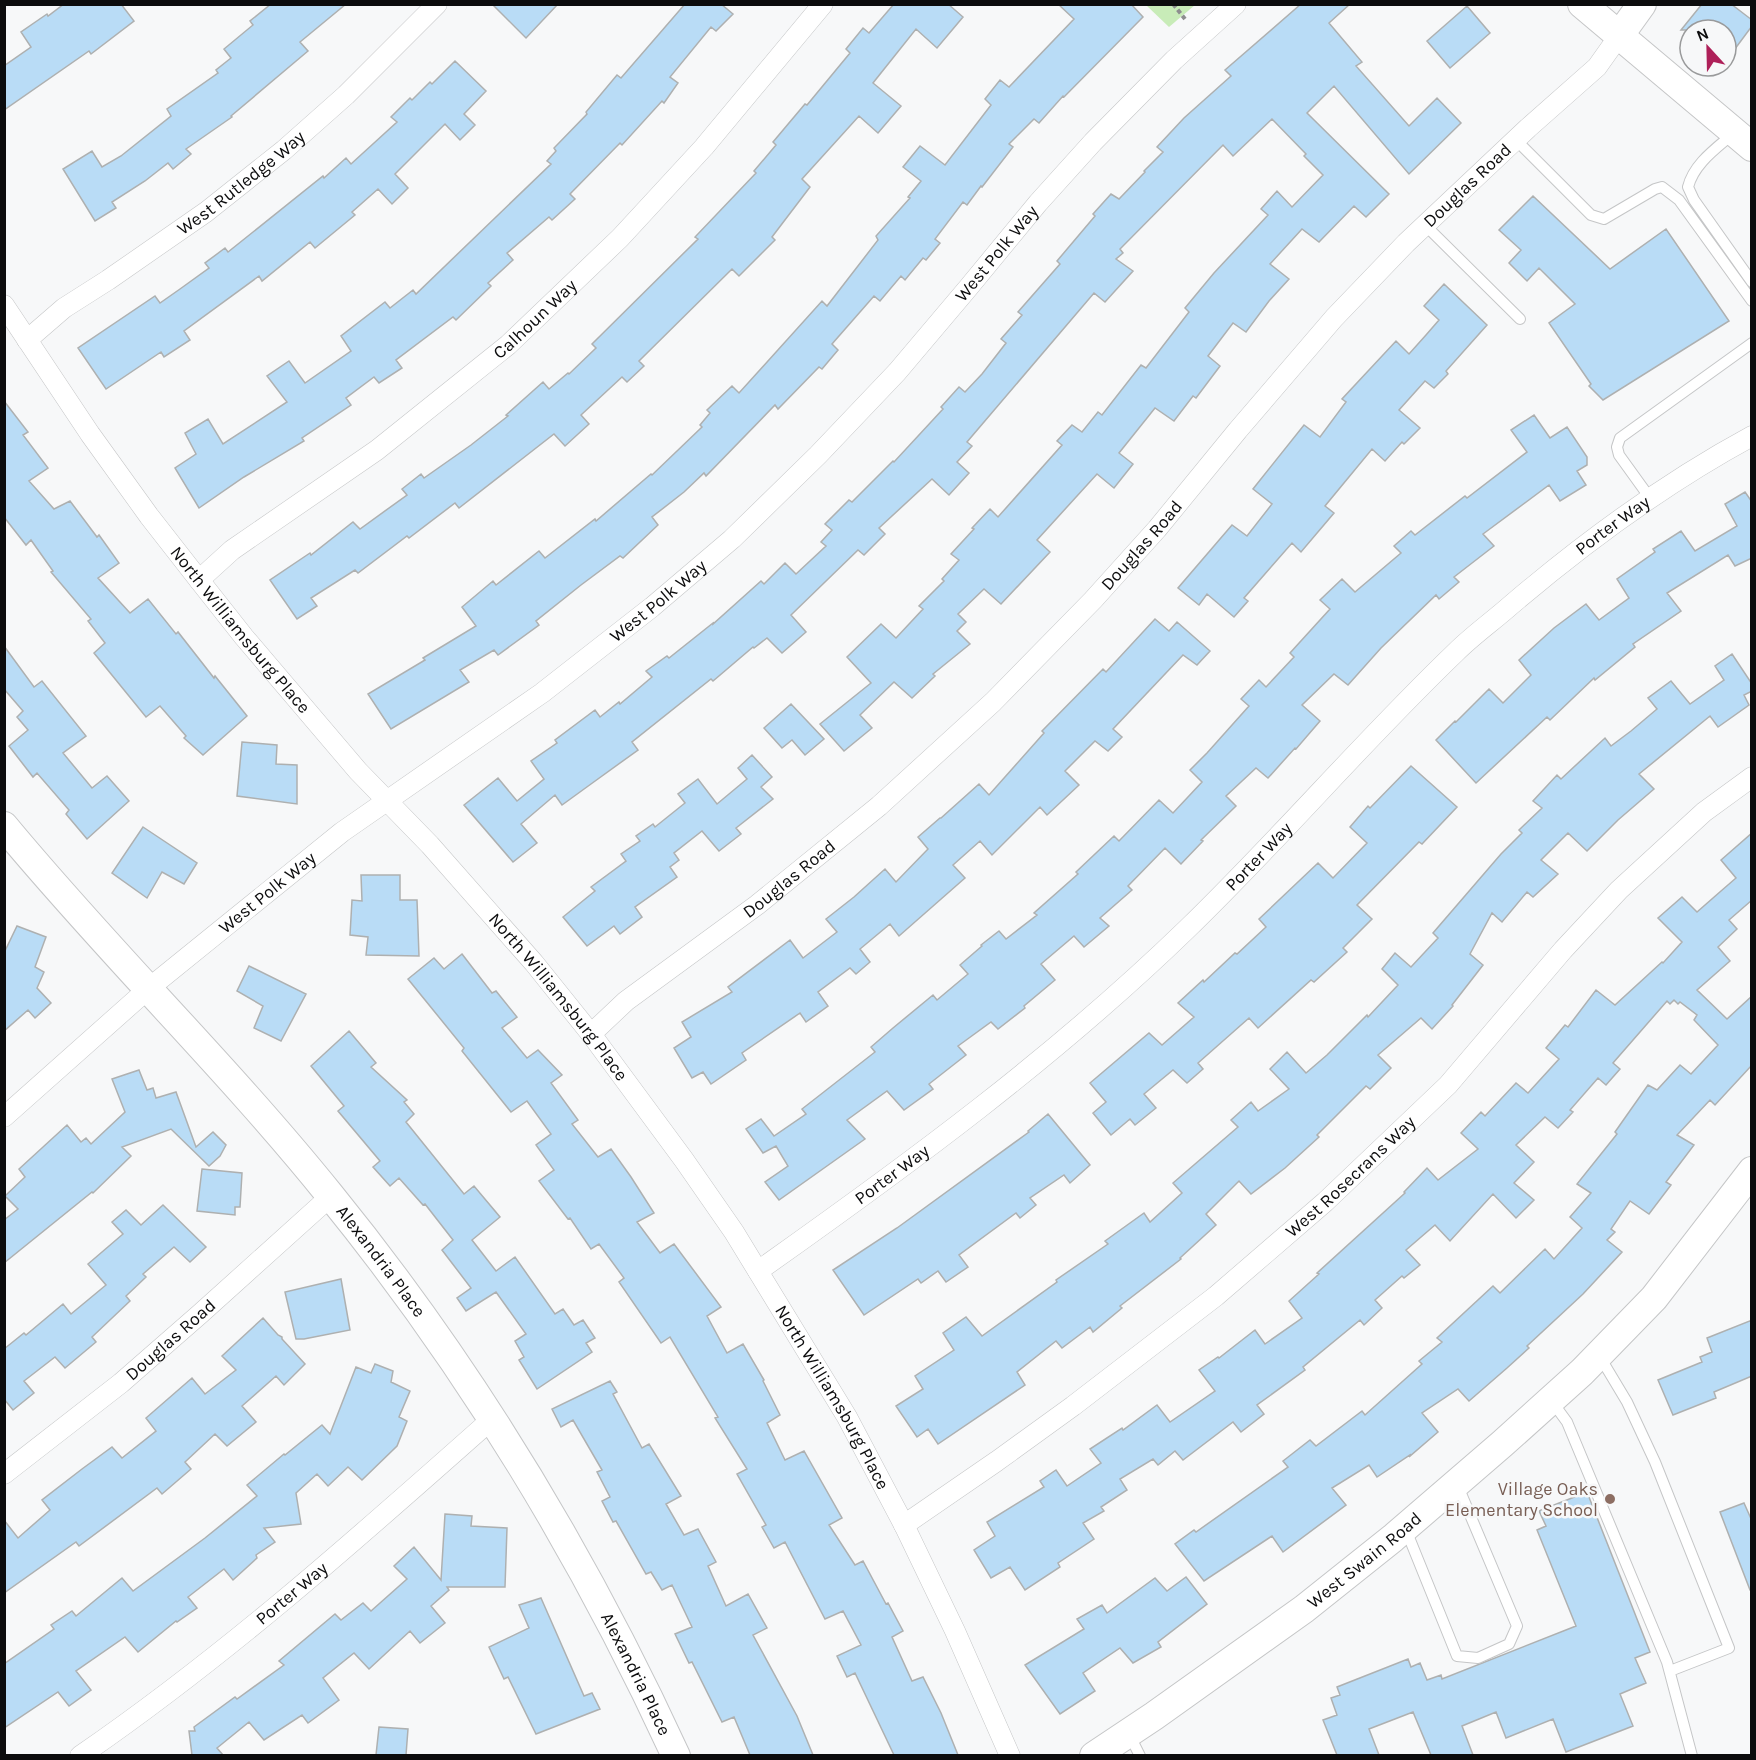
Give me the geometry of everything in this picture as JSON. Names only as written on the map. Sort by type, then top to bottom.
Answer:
[{"type":"street","name":"West Rutledge Way","points":[[27,340],[64,308],[206,212],[284,150],[346,95],[437,4]]},
{"type":"street","name":"Calhoun Way","points":[[199,580],[232,550],[377,450],[508,345],[628,230],[704,147],[823,4]]},
{"type":"street","name":"West Polk Way","points":[[4,1117],[148,989],[342,832],[542,693],[652,607],[732,539],[818,455],[897,372],[1038,203],[1093,142],[1174,60],[1236,4]]},
{"type":"street","points":[[1582,4],[1743,140]]},
{"type":"street","name":"Douglas Road","points":[[591,1034],[626,1001],[757,905],[861,820],[993,702],[1093,600],[1157,529],[1334,318],[1425,225],[1597,67],[1642,4]]},
{"type":"street","name":"North Williamsburg Place","points":[[4,305],[96,443],[199,580],[358,771],[430,845],[534,963],[591,1034],[684,1160],[758,1271],[847,1417],[955,1631],[1010,1755]]},
{"type":"street","name":"Porter Way","points":[[758,1271],[1000,1094],[1090,1019],[1253,864],[1390,717],[1460,649],[1560,563],[1650,498],[1752,436]]},
{"type":"street","name":"West Rosecrans Way","points":[[904,1526],[1082,1400],[1216,1296],[1325,1202],[1448,1085],[1563,950],[1619,890],[1704,812],[1752,777]]},
{"type":"street","name":"Alexandria Place","points":[[4,826],[114,952],[271,1124],[331,1196],[416,1307],[492,1419],[585,1573],[676,1755]]},
{"type":"street","name":"West Swain Road","points":[[1094,1755],[1134,1744],[1457,1484],[1551,1400],[1654,1298],[1752,1171]]},
{"type":"street","name":"Douglas Road","points":[[4,1474],[121,1383],[331,1196]]},
{"type":"street","name":"Porter Way","points":[[80,1755],[158,1700],[241,1635],[335,1558],[492,1419]]},
{"type":"lane","points":[[1516,140],[1591,215],[1605,219],[1662,187],[1679,200],[1752,301]]},
{"type":"lane","points":[[1743,140],[1701,163],[1690,178],[1688,187],[1694,200],[1752,282]]},
{"type":"lane","points":[[1425,225],[1520,319]]},
{"type":"lane","points":[[1650,498],[1619,454],[1617,447],[1620,438],[1752,343]]},
{"type":"lane","points":[[1599,1354],[1627,1402],[1655,1462],[1729,1648],[1670,1671]]},
{"type":"lane","points":[[1551,1400],[1567,1422],[1670,1671],[1692,1755]]},
{"type":"lane","points":[[1405,1527],[1456,1656],[1478,1658],[1509,1644],[1517,1626],[1457,1484]]},
{"type":"path","points":[[1173,4],[1185,19]]},
{"type":"green space","points":[[1146,5],[1195,5],[1169,27]]},
{"type":"building","points":[[64,4],[121,4],[134,21],[91,54],[89,51],[4,110],[4,66],[31,47],[21,32]]},
{"type":"building","points":[[271,4],[346,4],[300,42],[308,51],[232,117],[186,149],[191,154],[173,169],[168,163],[112,202],[116,208],[95,221],[63,169],[92,151],[102,167],[121,156],[171,116],[167,109],[218,73],[216,70],[231,58],[224,49],[253,25],[250,21]]},
{"type":"building","points":[[492,4],[558,4],[526,38]]},
{"type":"building","points":[[685,4],[721,4],[733,14],[716,31],[711,27],[670,77],[678,83],[664,103],[662,101],[622,145],[620,143],[570,194],[575,199],[552,220],[549,217],[507,253],[513,260],[488,283],[491,286],[456,320],[453,317],[396,360],[402,368],[379,383],[374,377],[346,398],[351,405],[302,438],[304,441],[244,477],[199,508],[175,468],[196,454],[185,433],[208,419],[223,444],[287,402],[267,376],[289,361],[305,383],[351,351],[341,336],[385,302],[390,308],[413,290],[416,294],[551,164],[547,161],[556,151],[554,148],[587,114],[586,112],[617,75],[621,78]]},
{"type":"building","points":[[894,4],[948,4],[963,17],[937,48],[916,29],[873,83],[901,106],[878,133],[859,116],[802,179],[810,187],[772,237],[775,240],[739,276],[732,269],[639,361],[644,366],[627,382],[622,377],[581,415],[589,424],[565,446],[554,434],[459,508],[455,503],[358,573],[355,570],[311,598],[317,606],[297,619],[270,580],[310,553],[311,555],[353,522],[360,529],[407,495],[402,489],[421,474],[424,478],[471,445],[508,416],[506,415],[543,382],[549,389],[569,374],[596,348],[592,344],[698,239],[695,237],[756,173],[754,171],[776,145],[773,142],[850,53],[846,49],[863,28],[869,33]]},
{"type":"building","points":[[1058,4],[1131,4],[1143,17],[1039,123],[1034,119],[1009,144],[1013,147],[967,205],[963,202],[935,239],[940,243],[926,260],[923,258],[905,280],[901,276],[880,301],[874,296],[832,344],[838,350],[822,369],[819,367],[778,409],[775,405],[706,476],[704,473],[652,517],[658,525],[623,558],[620,556],[536,621],[539,625],[498,655],[494,650],[460,670],[469,682],[391,729],[368,694],[476,626],[462,607],[493,581],[496,585],[539,551],[545,558],[595,519],[596,521],[652,475],[702,427],[700,425],[710,413],[707,410],[732,386],[739,393],[822,301],[827,306],[878,240],[876,236],[910,198],[908,197],[921,181],[903,167],[920,146],[945,165],[991,105],[985,99],[1000,80],[1009,87],[1074,19]]},
{"type":"building","points":[[1301,4],[1350,4],[1329,23],[1362,62],[1356,66],[1409,126],[1437,98],[1461,123],[1409,174],[1334,86],[1307,113],[1389,194],[1366,217],[1354,206],[1319,242],[1302,229],[1270,264],[1289,279],[1246,332],[1233,323],[1208,356],[1220,366],[1196,398],[1193,396],[1174,421],[1155,408],[1119,453],[1133,464],[1114,488],[1097,474],[1037,540],[1050,552],[1001,604],[984,589],[958,614],[966,622],[957,631],[970,644],[933,674],[935,676],[912,698],[894,682],[860,715],[872,728],[844,751],[820,724],[871,683],[847,657],[881,624],[896,638],[923,609],[919,606],[944,581],[942,579],[959,560],[951,554],[974,529],[972,528],[990,509],[998,517],[1062,445],[1057,441],[1072,425],[1082,432],[1098,412],[1102,415],[1141,365],[1146,368],[1189,312],[1185,308],[1268,215],[1261,209],[1277,191],[1292,207],[1323,175],[1272,119],[1233,156],[1223,145],[1120,249],[1123,253],[1116,259],[1133,271],[1105,302],[1094,293],[967,442],[972,446],[957,462],[969,473],[949,495],[932,479],[879,528],[885,534],[864,555],[858,550],[791,615],[806,632],[782,653],[767,638],[632,742],[638,750],[562,805],[555,795],[521,824],[537,843],[513,862],[464,805],[498,778],[517,801],[544,779],[531,761],[557,743],[555,740],[595,710],[600,717],[619,702],[620,704],[652,677],[646,671],[667,656],[669,658],[713,624],[761,581],[764,584],[785,563],[796,574],[826,546],[821,542],[832,530],[825,524],[849,500],[852,502],[894,462],[943,409],[941,407],[959,387],[965,392],[982,374],[1006,343],[1001,339],[1022,315],[1018,312],[1060,264],[1057,261],[1095,216],[1093,214],[1111,194],[1119,199],[1163,152],[1157,147],[1184,118],[1231,76],[1225,70]]},
{"type":"building","points":[[1702,4],[1731,4],[1752,20],[1752,26],[1738,45],[1738,18],[1691,18]]},
{"type":"building","points":[[1467,6],[1490,33],[1450,68],[1427,41]]},
{"type":"building","points":[[455,61],[486,91],[464,114],[475,125],[460,140],[445,124],[395,174],[408,188],[392,204],[378,189],[352,212],[355,215],[315,248],[310,242],[262,281],[259,276],[184,331],[190,340],[164,357],[161,352],[106,389],[78,348],[155,296],[160,303],[209,268],[205,263],[225,248],[228,252],[323,176],[324,178],[346,158],[351,164],[397,122],[391,117],[410,98],[412,100],[430,82],[432,84]]},
{"type":"building","points":[[1533,196],[1610,269],[1666,229],[1729,321],[1603,400],[1589,386],[1591,384],[1549,323],[1575,304],[1539,268],[1527,281],[1509,263],[1521,250],[1499,230]]},
{"type":"building","points":[[1444,284],[1487,325],[1434,388],[1425,381],[1399,410],[1420,428],[1404,444],[1402,442],[1385,461],[1372,449],[1325,506],[1334,513],[1301,552],[1292,543],[1244,598],[1248,601],[1234,617],[1207,594],[1199,605],[1178,588],[1232,525],[1247,536],[1272,504],[1253,489],[1304,425],[1320,437],[1346,402],[1342,399],[1396,341],[1409,354],[1426,335],[1439,320],[1424,306]]},
{"type":"building","points":[[4,401],[28,432],[23,435],[48,468],[29,481],[54,509],[70,501],[119,563],[98,578],[130,613],[148,599],[247,716],[203,755],[184,738],[186,736],[160,706],[146,717],[94,653],[105,643],[88,621],[91,619],[51,572],[53,571],[31,540],[26,545],[4,517]]},
{"type":"building","points":[[1534,415],[1550,438],[1567,427],[1587,457],[1587,465],[1577,471],[1586,485],[1560,501],[1549,485],[1483,534],[1494,546],[1454,577],[1459,582],[1439,599],[1436,595],[1381,648],[1348,685],[1334,674],[1302,705],[1320,721],[1268,778],[1256,768],[1226,796],[1236,806],[1201,840],[1203,841],[1181,864],[1165,848],[1128,886],[1132,890],[1100,918],[1109,926],[1084,947],[1074,936],[1041,964],[1055,980],[1024,1006],[1025,1008],[998,1029],[991,1022],[958,1046],[966,1055],[929,1084],[933,1089],[904,1110],[887,1091],[847,1120],[865,1139],[779,1200],[765,1182],[788,1166],[776,1146],[763,1153],[746,1129],[761,1119],[774,1136],[806,1114],[802,1109],[875,1052],[871,1047],[933,995],[937,1000],[968,974],[960,965],[981,945],[999,931],[1006,939],[1037,915],[1034,913],[1078,874],[1076,872],[1114,836],[1119,841],[1159,800],[1173,813],[1202,782],[1190,770],[1249,706],[1241,699],[1259,680],[1266,687],[1294,657],[1290,653],[1330,609],[1320,600],[1342,579],[1355,592],[1401,553],[1394,546],[1411,531],[1415,535],[1527,452],[1511,430]]},
{"type":"building","points":[[1745,492],[1752,502],[1752,558],[1735,566],[1728,555],[1667,593],[1681,611],[1633,644],[1635,647],[1595,680],[1594,678],[1550,720],[1547,717],[1476,783],[1436,740],[1489,689],[1503,703],[1531,675],[1519,660],[1554,628],[1586,604],[1599,620],[1629,598],[1617,579],[1655,552],[1653,549],[1681,531],[1695,551],[1737,526],[1725,504]]},
{"type":"building","points":[[1155,619],[1169,631],[1177,622],[1210,651],[1197,665],[1183,655],[1113,729],[1122,737],[1108,751],[1095,741],[1065,771],[1079,785],[1047,815],[1040,807],[992,855],[980,841],[953,865],[965,878],[899,936],[890,924],[860,949],[870,962],[856,974],[850,968],[818,992],[828,1006],[806,1022],[800,1013],[742,1053],[746,1060],[711,1084],[703,1072],[692,1078],[674,1048],[691,1037],[682,1022],[732,992],[728,987],[790,940],[803,958],[837,932],[826,919],[885,869],[896,882],[928,849],[918,837],[979,784],[989,795],[1044,733],[1042,731],[1103,669],[1106,672]]},
{"type":"building","points":[[4,646],[34,687],[42,681],[86,736],[63,753],[92,788],[107,776],[129,801],[87,839],[66,814],[69,810],[37,773],[33,777],[9,746],[28,730],[17,717],[23,711],[4,689]]},
{"type":"building","points":[[1732,654],[1752,684],[1752,691],[1744,695],[1749,705],[1718,727],[1710,716],[1639,774],[1654,789],[1587,851],[1568,833],[1541,860],[1558,874],[1533,897],[1527,892],[1502,922],[1492,913],[1470,954],[1483,965],[1453,1006],[1432,1029],[1421,1018],[1378,1055],[1391,1068],[1370,1089],[1366,1086],[1317,1135],[1319,1137],[1285,1168],[1251,1194],[1239,1181],[1206,1214],[1216,1225],[1181,1259],[1120,1306],[1122,1308],[1093,1332],[1090,1327],[1062,1348],[1056,1341],[1017,1372],[1025,1385],[938,1444],[928,1429],[917,1437],[896,1406],[923,1389],[915,1376],[954,1350],[943,1333],[966,1317],[982,1336],[1108,1244],[1105,1241],[1144,1213],[1150,1222],[1182,1193],[1173,1183],[1238,1127],[1231,1120],[1251,1102],[1258,1111],[1289,1089],[1270,1069],[1287,1052],[1306,1073],[1367,1015],[1368,1017],[1398,985],[1382,969],[1395,953],[1411,967],[1438,938],[1433,933],[1522,833],[1519,830],[1542,808],[1533,801],[1557,775],[1561,779],[1605,738],[1611,746],[1631,731],[1657,709],[1648,698],[1671,681],[1690,704],[1724,680],[1715,666]]},
{"type":"building","points":[[791,704],[824,739],[805,755],[792,740],[782,748],[764,728]]},
{"type":"building","points":[[242,742],[277,745],[276,764],[297,765],[297,804],[237,796]]},
{"type":"building","points":[[752,755],[772,777],[761,787],[773,799],[736,828],[741,834],[719,851],[702,831],[674,853],[679,860],[670,867],[677,877],[635,907],[642,917],[620,934],[614,926],[587,946],[563,917],[595,891],[591,887],[626,861],[621,854],[640,841],[636,836],[653,824],[655,827],[685,803],[678,794],[698,779],[717,804],[747,779],[738,768]]},
{"type":"building","points":[[1411,766],[1457,807],[1422,844],[1419,842],[1357,905],[1372,919],[1343,948],[1347,952],[1314,982],[1311,980],[1258,1028],[1249,1018],[1198,1063],[1203,1069],[1187,1083],[1173,1070],[1144,1094],[1156,1108],[1135,1125],[1130,1119],[1111,1135],[1093,1113],[1106,1102],[1090,1083],[1149,1033],[1162,1045],[1194,1017],[1178,1003],[1266,927],[1259,919],[1318,863],[1333,878],[1367,843],[1350,827],[1368,806],[1370,808]]},
{"type":"building","points":[[143,827],[197,863],[184,884],[162,872],[147,898],[112,873]]},
{"type":"building","points":[[1752,833],[1752,900],[1729,920],[1737,929],[1718,947],[1730,961],[1697,990],[1727,1019],[1752,996],[1752,1065],[1715,1105],[1710,1100],[1677,1135],[1694,1145],[1666,1182],[1671,1185],[1649,1214],[1630,1201],[1611,1229],[1615,1232],[1607,1240],[1622,1252],[1583,1294],[1527,1346],[1529,1348],[1469,1401],[1458,1389],[1422,1413],[1438,1432],[1410,1456],[1377,1477],[1369,1465],[1332,1488],[1346,1505],[1283,1552],[1272,1536],[1204,1581],[1175,1544],[1194,1530],[1196,1532],[1288,1467],[1283,1461],[1310,1440],[1316,1446],[1362,1411],[1365,1415],[1422,1364],[1419,1361],[1442,1342],[1437,1338],[1493,1286],[1500,1293],[1545,1249],[1554,1259],[1582,1228],[1570,1217],[1591,1193],[1577,1184],[1617,1134],[1615,1132],[1648,1085],[1657,1090],[1680,1065],[1691,1074],[1718,1045],[1694,1020],[1697,1015],[1680,1002],[1678,1004],[1674,1000],[1670,1004],[1667,1001],[1613,1063],[1620,1069],[1606,1085],[1598,1078],[1570,1110],[1573,1112],[1558,1128],[1545,1117],[1516,1145],[1534,1162],[1514,1183],[1534,1200],[1516,1218],[1493,1194],[1450,1241],[1435,1225],[1406,1250],[1420,1265],[1404,1278],[1402,1276],[1375,1300],[1382,1308],[1364,1325],[1360,1320],[1303,1367],[1305,1370],[1257,1405],[1264,1414],[1241,1432],[1233,1422],[1183,1460],[1175,1451],[1158,1465],[1153,1459],[1120,1479],[1127,1490],[1101,1507],[1104,1511],[1083,1523],[1094,1539],[1058,1563],[1060,1567],[1025,1590],[1010,1567],[991,1578],[974,1550],[995,1536],[987,1522],[1044,1487],[1040,1481],[1056,1470],[1067,1486],[1101,1463],[1090,1449],[1122,1428],[1123,1430],[1157,1405],[1170,1422],[1215,1391],[1199,1370],[1219,1358],[1255,1330],[1265,1344],[1302,1318],[1289,1301],[1405,1193],[1427,1168],[1438,1180],[1478,1149],[1461,1133],[1481,1112],[1485,1116],[1516,1083],[1528,1093],[1559,1059],[1546,1048],[1565,1025],[1568,1027],[1596,990],[1615,1005],[1663,963],[1682,942],[1658,918],[1682,897],[1697,912],[1736,878],[1721,860]]},
{"type":"building","points":[[361,875],[400,875],[400,900],[417,900],[419,956],[366,955],[368,937],[350,935],[352,900],[362,901]]},
{"type":"building","points":[[17,926],[46,937],[35,967],[44,972],[37,988],[51,1003],[35,1018],[28,1010],[4,1031],[4,953]]},
{"type":"building","points":[[462,954],[492,993],[496,991],[517,1017],[502,1028],[527,1058],[538,1050],[562,1075],[551,1083],[578,1120],[572,1124],[598,1157],[611,1149],[631,1177],[654,1213],[637,1222],[660,1253],[674,1244],[721,1307],[707,1316],[727,1353],[743,1344],[764,1380],[780,1415],[767,1423],[785,1460],[804,1451],[842,1518],[829,1525],[855,1565],[863,1561],[886,1604],[888,1603],[903,1631],[892,1637],[912,1681],[923,1677],[958,1755],[894,1755],[855,1673],[847,1677],[837,1656],[861,1645],[843,1611],[825,1619],[785,1542],[774,1548],[762,1527],[766,1525],[737,1474],[747,1469],[715,1418],[718,1417],[670,1337],[661,1343],[619,1282],[624,1278],[599,1244],[591,1249],[570,1218],[568,1219],[539,1181],[554,1170],[536,1145],[551,1134],[527,1101],[511,1112],[462,1051],[464,1048],[408,979],[434,958],[444,969]]},
{"type":"building","points":[[249,966],[306,994],[281,1041],[254,1028],[263,1006],[237,991]]},
{"type":"building","points":[[349,1031],[376,1063],[371,1067],[407,1100],[404,1102],[414,1114],[406,1122],[464,1194],[474,1186],[500,1217],[472,1240],[496,1271],[515,1257],[555,1314],[563,1309],[574,1325],[583,1320],[595,1338],[586,1343],[592,1352],[537,1389],[519,1360],[524,1357],[515,1341],[526,1334],[496,1292],[466,1311],[457,1298],[471,1288],[442,1250],[453,1240],[425,1204],[423,1205],[399,1178],[390,1186],[373,1167],[380,1161],[338,1111],[344,1106],[311,1066]]},
{"type":"building","points":[[139,1070],[147,1090],[153,1088],[156,1098],[176,1092],[196,1147],[213,1132],[226,1145],[220,1156],[209,1166],[171,1129],[122,1147],[131,1156],[93,1193],[4,1263],[4,1220],[18,1209],[5,1196],[25,1177],[19,1169],[67,1125],[81,1142],[86,1138],[91,1144],[125,1112],[112,1079]]},
{"type":"building","points":[[1048,1114],[1090,1165],[1070,1183],[1064,1175],[1030,1198],[1036,1205],[1020,1218],[1016,1213],[959,1255],[968,1267],[946,1282],[938,1271],[921,1283],[918,1279],[864,1315],[833,1270],[897,1228],[1029,1132]]},
{"type":"building","points":[[202,1169],[242,1173],[240,1207],[235,1207],[235,1215],[197,1211]]},
{"type":"building","points":[[163,1205],[206,1247],[190,1262],[174,1247],[143,1274],[146,1277],[126,1296],[130,1301],[92,1337],[96,1342],[65,1368],[55,1357],[24,1381],[34,1393],[13,1410],[4,1399],[4,1349],[24,1333],[26,1335],[63,1304],[71,1314],[106,1285],[88,1264],[123,1234],[112,1222],[126,1210],[141,1225]]},
{"type":"building","points":[[341,1279],[350,1330],[296,1339],[285,1292]]},
{"type":"building","points":[[263,1318],[305,1364],[284,1385],[276,1376],[242,1406],[256,1422],[227,1446],[215,1434],[185,1462],[191,1469],[162,1494],[157,1488],[79,1546],[76,1542],[4,1593],[4,1520],[18,1538],[50,1510],[42,1500],[112,1447],[122,1458],[156,1431],[146,1418],[192,1378],[205,1394],[236,1370],[222,1356]]},
{"type":"building","points":[[1752,1320],[1752,1376],[1714,1392],[1716,1398],[1673,1415],[1658,1380],[1702,1362],[1700,1357],[1712,1352],[1707,1338]]},
{"type":"building","points":[[375,1364],[393,1371],[391,1382],[410,1391],[399,1417],[407,1421],[397,1446],[362,1480],[348,1467],[328,1486],[317,1474],[296,1493],[301,1524],[264,1528],[275,1542],[256,1555],[257,1558],[233,1580],[224,1569],[188,1597],[197,1608],[176,1621],[138,1652],[125,1637],[76,1671],[91,1690],[69,1706],[58,1692],[4,1728],[4,1664],[54,1629],[51,1625],[72,1611],[76,1616],[122,1578],[133,1591],[257,1496],[247,1485],[322,1425],[330,1434],[356,1367],[371,1373]]},
{"type":"building","points":[[610,1381],[617,1392],[613,1394],[642,1448],[649,1444],[681,1496],[666,1504],[684,1535],[698,1529],[716,1562],[708,1566],[726,1606],[748,1594],[767,1628],[753,1635],[797,1716],[813,1755],[750,1755],[734,1717],[722,1722],[692,1662],[689,1663],[675,1634],[692,1627],[672,1585],[662,1590],[651,1572],[646,1574],[602,1501],[610,1497],[597,1472],[602,1470],[573,1420],[561,1427],[552,1409]]},
{"type":"building","points":[[1587,1492],[1650,1652],[1635,1658],[1646,1683],[1620,1694],[1633,1726],[1566,1752],[1553,1719],[1506,1738],[1496,1712],[1462,1726],[1473,1755],[1431,1755],[1413,1712],[1369,1729],[1379,1755],[1337,1755],[1323,1720],[1337,1715],[1331,1698],[1340,1695],[1337,1687],[1408,1659],[1411,1667],[1420,1663],[1427,1680],[1441,1675],[1442,1679],[1576,1626],[1537,1530],[1546,1526],[1539,1511]]},
{"type":"building","points":[[1744,1503],[1752,1521],[1752,1590],[1750,1590],[1720,1512]]},
{"type":"building","points":[[445,1514],[472,1516],[471,1526],[507,1528],[505,1587],[447,1587],[449,1590],[431,1606],[445,1623],[420,1643],[410,1631],[369,1669],[354,1653],[323,1678],[339,1700],[308,1723],[302,1715],[264,1740],[249,1722],[217,1748],[223,1755],[192,1755],[189,1731],[195,1731],[194,1727],[284,1665],[279,1661],[335,1614],[341,1620],[363,1603],[371,1611],[407,1579],[394,1566],[414,1547],[441,1580]]},
{"type":"building","points":[[1186,1577],[1207,1604],[1158,1642],[1161,1647],[1133,1663],[1120,1648],[1083,1673],[1095,1691],[1060,1714],[1025,1665],[1084,1629],[1077,1619],[1102,1605],[1107,1613],[1155,1578],[1167,1591]]},
{"type":"building","points":[[541,1598],[584,1696],[592,1693],[600,1709],[536,1734],[508,1677],[504,1679],[489,1647],[529,1628],[519,1605]]},
{"type":"building","points":[[379,1727],[408,1729],[406,1755],[376,1755]]},
{"type":"place","name":"Village Oaks Elementary School","points":[[1610,1499]]}]
